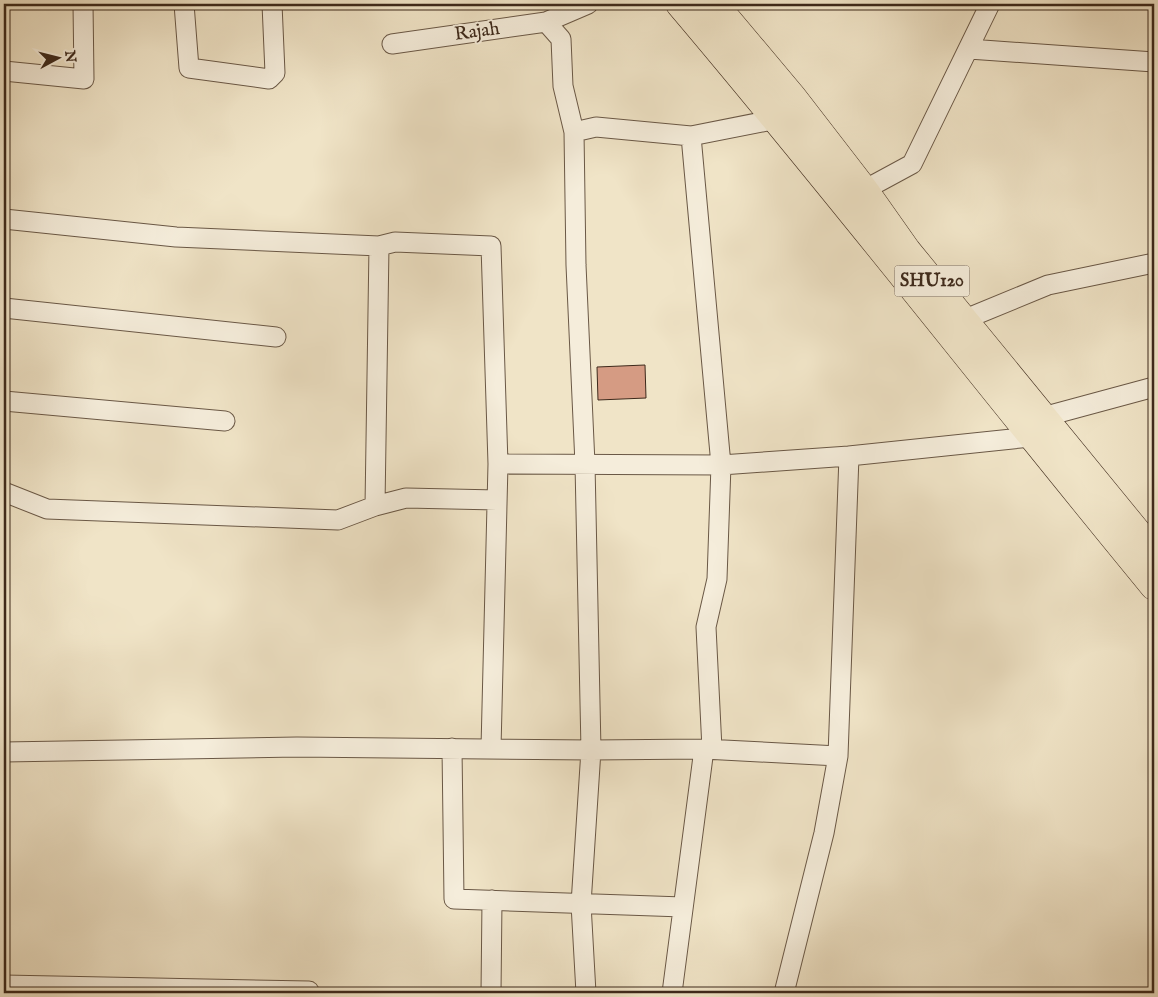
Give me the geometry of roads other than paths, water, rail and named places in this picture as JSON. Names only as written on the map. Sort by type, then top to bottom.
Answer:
[{"type":"main road","points":[[680,4],[1037,427],[1154,586]]},
{"type":"main road","name":"SHU120","points":[[714,4],[793,98],[864,190],[907,251],[963,320],[1037,427],[1150,542]]},
{"type":"street","points":[[4,71],[84,79],[83,4]]},
{"type":"street","points":[[184,4],[189,68],[269,79],[275,73],[272,4]]},
{"type":"street","name":"Rajah","points":[[392,44],[546,22],[588,4]]},
{"type":"street","points":[[864,190],[912,164],[990,4]]},
{"type":"street","points":[[546,22],[561,39],[563,86],[574,132],[576,265],[585,464],[591,750],[582,904],[586,993]]},
{"type":"street","points":[[969,49],[1154,62]]},
{"type":"street","points":[[574,132],[596,127],[691,136],[777,119]]},
{"type":"street","points":[[672,993],[683,908],[708,749],[706,627],[717,579],[721,466],[691,136]]},
{"type":"street","points":[[4,219],[176,237],[379,246],[395,242],[491,246],[498,464],[491,748]]},
{"type":"street","points":[[376,506],[379,246]]},
{"type":"street","points":[[963,320],[1048,285],[1154,263]]},
{"type":"street","points":[[4,308],[276,338]]},
{"type":"street","points":[[498,464],[721,466],[849,456],[1037,427],[1154,387]]},
{"type":"street","points":[[4,401],[225,421]]},
{"type":"street","points":[[784,993],[824,833],[838,756],[849,456]]},
{"type":"street","points":[[4,492],[47,509],[338,520],[376,506],[406,498],[498,500]]},
{"type":"street","points":[[4,752],[297,747],[591,750],[708,749],[838,756]]},
{"type":"street","points":[[452,748],[454,899],[683,908]]},
{"type":"street","points":[[491,993],[492,900]]},
{"type":"street","points":[[4,985],[309,991],[309,993]]}]
